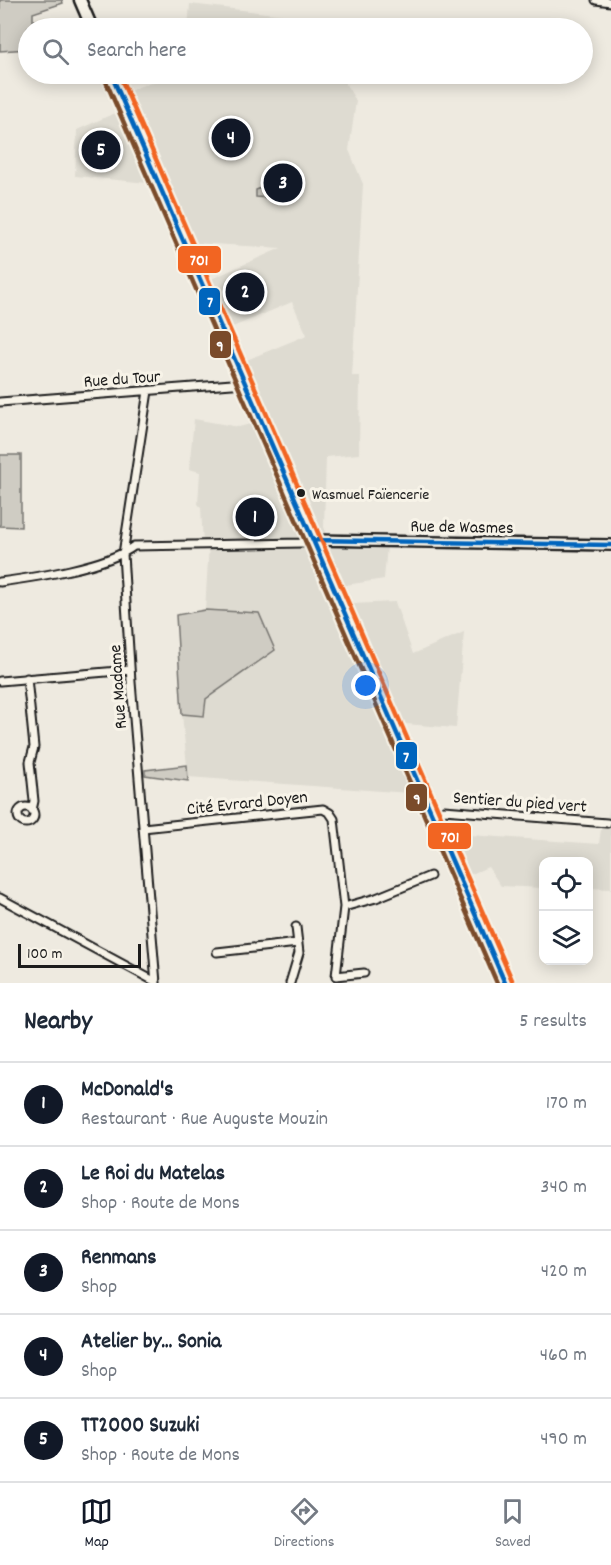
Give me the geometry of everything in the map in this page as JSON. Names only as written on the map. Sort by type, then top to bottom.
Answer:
[{"type":"main road","points":[[80,0],[88,18]]},
{"type":"main road","points":[[115,84],[505,983]]},
{"type":"street","points":[[596,0],[611,2]]},
{"type":"street","name":"Rue du Tour","points":[[0,402],[245,383]]},
{"type":"street","name":"Rue Madame","points":[[148,391],[123,554],[130,670],[156,982]]},
{"type":"street","points":[[0,582],[54,574],[123,554],[134,546],[145,544],[302,543],[313,540]]},
{"type":"street","name":"Rue de Wasmes","points":[[313,540],[611,545]]},
{"type":"street","points":[[0,681],[130,670]]},
{"type":"street","points":[[27,678],[34,747],[30,762],[34,801],[32,810]]},
{"type":"street","name":"Cité Evrard Doyen","points":[[143,828],[323,809],[327,811],[334,819],[344,907],[336,976],[364,973]]},
{"type":"street","name":"Sentier du pied vert","points":[[432,814],[444,810],[607,823]]},
{"type":"street","points":[[344,907],[376,898],[430,876]]},
{"type":"street","points":[[0,897],[156,982]]},
{"type":"street","points":[[291,983],[299,953],[296,927]]},
{"type":"street","points":[[217,952],[298,943]]},
{"type":"shaded area","points":[[0,0],[62,0],[63,3],[33,13],[33,18],[18,18],[18,50],[0,51]]},
{"type":"shaded area","points":[[190,4],[309,18],[189,18]]},
{"type":"shaded area","points":[[147,84],[346,84],[356,101],[349,150],[363,184],[352,376],[360,376],[359,454],[326,457],[324,527],[332,547],[387,546],[384,579],[346,585],[351,604],[395,602],[413,654],[464,632],[456,728],[393,723],[423,794],[188,777],[182,714],[204,716],[206,699],[275,649],[259,613],[205,610],[209,544],[203,544],[201,507],[198,504],[200,472],[189,469],[194,419],[239,427],[262,421],[237,364],[307,335],[292,302],[228,329],[209,280],[281,248],[195,243],[169,183],[75,176],[77,130],[126,108],[123,92]]},
{"type":"shaded area","points":[[274,183],[281,199],[256,197],[256,190]]},
{"type":"shaded area","points":[[0,455],[21,455],[21,527],[0,526]]},
{"type":"shaded area","points":[[205,610],[259,613],[275,650],[206,699],[204,716],[182,714],[176,615]]},
{"type":"shaded area","points":[[187,765],[188,781],[145,775],[145,770]]},
{"type":"shaded area","points":[[611,796],[611,889],[593,888],[593,857],[539,857],[539,888],[501,886],[488,867],[460,879],[443,840],[455,834],[599,844],[602,822],[608,818]]},
{"type":"transit line","name":"9","points":[[107,84],[497,983]]},
{"type":"transit line","name":"7","points":[[115,84],[505,983]]},
{"type":"transit line","name":"701","points":[[123,84],[512,980]]},
{"type":"transit line","name":"7","points":[[313,540],[611,545]]},
{"type":"place","name":"Atelier by... Sonia","points":[[231,138]]},
{"type":"place","name":"TT2000 Suzuki","points":[[101,150]]},
{"type":"place","name":"Renmans","points":[[283,183]]},
{"type":"place","name":"Le Roi du Matelas","points":[[245,292]]},
{"type":"place","name":"Wasmuel Faïencerie","points":[[301,493]]},
{"type":"place","name":"McDonald's","points":[[255,517]]}]
